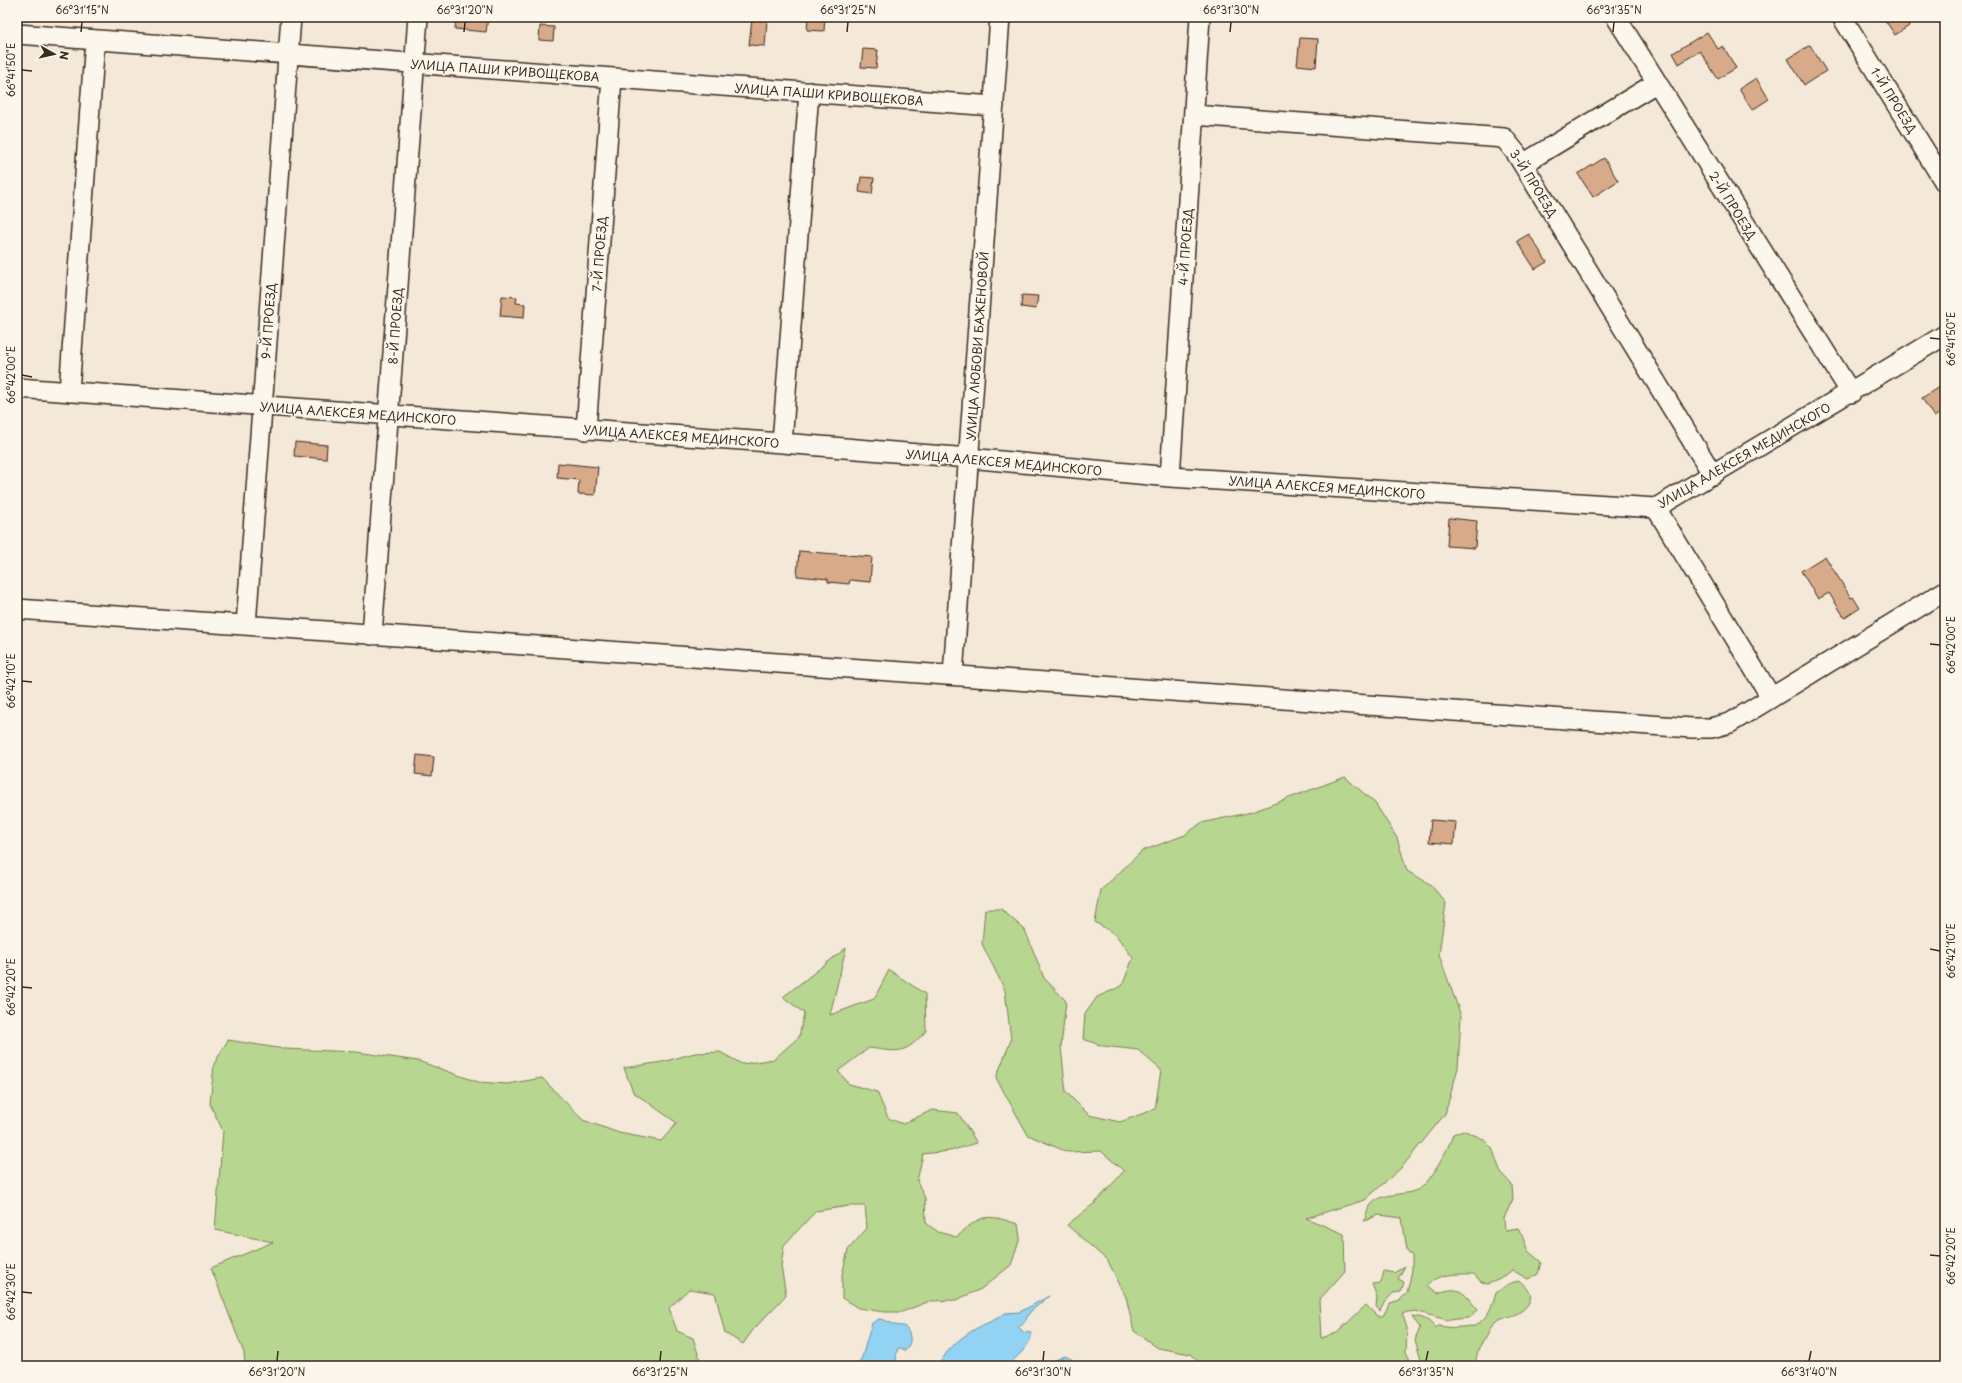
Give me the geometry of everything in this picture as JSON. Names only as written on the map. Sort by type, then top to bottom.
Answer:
[{"type":"street","name":"9-Й ПРОЕЗД","points":[[246,625],[291,17]]},
{"type":"street","name":"8-Й ПРОЕЗД","points":[[372,634],[418,17]]},
{"type":"street","name":"УЛИЦА ЛЮБОВИ БАЖЕНОВОЙ","points":[[953,675],[1000,17]]},
{"type":"street","name":"4-Й ПРОЕЗД","points":[[1170,477],[1200,17]]},
{"type":"street","name":"2-Й ПРОЕЗД","points":[[1616,17],[1851,393]]},
{"type":"street","name":"1-Й ПРОЕЗД","points":[[1842,17],[1945,183]]},
{"type":"street","name":"УЛИЦА ПАШИ КРИВОЩЕКОВА","points":[[17,34],[994,106]]},
{"type":"street","points":[[69,392],[95,40]]},
{"type":"street","name":"7-Й ПРОЕЗД","points":[[586,430],[612,78]]},
{"type":"street","points":[[1523,164],[1656,83]]},
{"type":"street","points":[[782,443],[809,92]]},
{"type":"street","name":"3-Й ПРОЕЗД","points":[[1194,115],[1504,138],[1523,164],[1713,475]]},
{"type":"street","name":"УЛИЦА АЛЕКСЕЯ МЕДИНСКОГО","points":[[17,388],[782,443],[969,458],[1170,477],[1656,508],[1851,393],[1945,335]]},
{"type":"street","points":[[1656,508],[1771,697]]},
{"type":"street","points":[[17,608],[1692,728],[1711,728],[1730,723],[1945,591]]},
{"type":"green space","points":[[1345,777],[1375,803],[1397,838],[1407,871],[1430,884],[1446,903],[1439,955],[1461,1016],[1458,1068],[1445,1114],[1402,1167],[1365,1200],[1306,1218],[1344,1234],[1345,1271],[1319,1300],[1321,1338],[1337,1333],[1366,1305],[1377,1316],[1383,1316],[1390,1303],[1400,1300],[1407,1293],[1412,1270],[1412,1256],[1407,1250],[1402,1218],[1379,1215],[1364,1221],[1370,1206],[1380,1198],[1407,1193],[1419,1189],[1424,1185],[1439,1164],[1448,1148],[1453,1134],[1463,1130],[1483,1139],[1492,1148],[1501,1173],[1512,1185],[1513,1199],[1504,1218],[1505,1230],[1519,1228],[1528,1251],[1541,1262],[1538,1274],[1528,1279],[1512,1270],[1501,1279],[1487,1284],[1480,1281],[1474,1274],[1461,1274],[1442,1276],[1427,1286],[1438,1293],[1457,1290],[1465,1295],[1478,1310],[1469,1318],[1447,1320],[1415,1311],[1402,1313],[1407,1328],[1406,1352],[1413,1366],[1203,1366],[1190,1354],[1158,1348],[1134,1331],[1126,1297],[1108,1261],[1067,1225],[1096,1202],[1124,1171],[1101,1151],[1067,1152],[1028,1135],[996,1078],[1011,1040],[1005,990],[982,944],[985,909],[1001,909],[1025,930],[1044,978],[1066,1001],[1061,1047],[1066,1092],[1089,1115],[1120,1122],[1155,1109],[1161,1070],[1138,1050],[1103,1046],[1083,1039],[1085,1014],[1097,997],[1122,986],[1133,958],[1116,935],[1095,922],[1101,890],[1142,851],[1185,835],[1201,823],[1252,812]]},
{"type":"green space","points":[[846,948],[830,1015],[874,999],[889,970],[925,994],[926,1031],[919,1039],[901,1050],[895,1051],[869,1048],[838,1071],[849,1084],[877,1092],[888,1118],[903,1124],[932,1110],[958,1113],[977,1143],[950,1151],[923,1154],[917,1181],[925,1198],[926,1223],[938,1232],[957,1237],[973,1223],[985,1218],[998,1218],[1018,1224],[1020,1238],[1011,1265],[981,1289],[956,1300],[930,1301],[902,1312],[884,1312],[858,1308],[842,1298],[842,1275],[848,1250],[867,1228],[865,1206],[849,1206],[816,1211],[784,1245],[781,1266],[786,1295],[753,1330],[743,1344],[725,1333],[715,1293],[689,1289],[669,1308],[677,1331],[693,1338],[701,1363],[699,1366],[245,1366],[244,1353],[211,1268],[273,1242],[215,1230],[223,1131],[210,1104],[214,1064],[228,1040],[284,1049],[357,1052],[418,1061],[478,1082],[507,1084],[542,1078],[583,1120],[619,1133],[661,1141],[677,1123],[633,1092],[624,1068],[662,1062],[695,1053],[720,1052],[742,1064],[774,1059],[799,1037],[804,1013],[783,997]]},
{"type":"green space","points":[[1405,1266],[1398,1279],[1404,1282],[1401,1292],[1393,1293],[1384,1303],[1380,1311],[1376,1307],[1377,1297],[1372,1284],[1381,1283],[1384,1271],[1394,1273]]},
{"type":"green space","points":[[1518,1281],[1530,1292],[1530,1301],[1524,1309],[1515,1315],[1501,1319],[1494,1323],[1487,1337],[1479,1348],[1475,1364],[1466,1366],[1423,1366],[1415,1340],[1420,1328],[1412,1316],[1425,1319],[1435,1328],[1440,1325],[1452,1328],[1475,1326],[1489,1312],[1496,1293],[1508,1284]]},
{"type":"water","points":[[1049,1296],[1030,1312],[1024,1323],[1018,1326],[1023,1332],[1031,1333],[1031,1337],[1023,1351],[1006,1366],[938,1366],[952,1347],[969,1333],[1005,1313],[1020,1312]]},
{"type":"water","points":[[879,1319],[904,1326],[910,1335],[908,1348],[905,1351],[898,1348],[896,1355],[897,1366],[857,1366],[862,1357],[872,1323]]},
{"type":"water","points":[[1065,1356],[1073,1360],[1074,1366],[1041,1366]]},
{"type":"building","points":[[456,17],[488,17],[486,32],[455,29]]},
{"type":"building","points":[[808,17],[825,17],[824,31],[807,30]]},
{"type":"building","points":[[1883,17],[1903,17],[1909,26],[1895,35]]},
{"type":"building","points":[[752,19],[767,20],[765,46],[749,45]]},
{"type":"building","points":[[540,26],[554,27],[553,41],[539,40]]},
{"type":"building","points":[[1707,32],[1718,49],[1723,46],[1736,68],[1718,79],[1700,51],[1679,64],[1673,53]]},
{"type":"building","points":[[1300,38],[1318,39],[1316,67],[1297,65]]},
{"type":"building","points":[[1810,45],[1826,71],[1804,85],[1788,59]]},
{"type":"building","points":[[863,49],[878,50],[876,68],[861,67]]},
{"type":"building","points":[[1756,78],[1769,99],[1752,110],[1739,89]]},
{"type":"building","points":[[1604,158],[1618,181],[1593,197],[1578,174]]},
{"type":"building","points":[[861,177],[874,178],[872,194],[859,192]]},
{"type":"building","points":[[1529,234],[1547,262],[1535,269],[1517,241]]},
{"type":"building","points":[[1022,295],[1038,296],[1036,309],[1021,307]]},
{"type":"building","points":[[502,296],[517,297],[516,303],[525,304],[524,318],[500,316]]},
{"type":"building","points":[[1945,383],[1945,410],[1934,417],[1922,398]]},
{"type":"building","points":[[295,442],[327,445],[326,459],[294,456]]},
{"type":"building","points":[[558,463],[598,467],[595,495],[578,494],[579,480],[557,478]]},
{"type":"building","points":[[1449,518],[1477,521],[1475,548],[1447,546]]},
{"type":"building","points":[[799,551],[872,557],[870,582],[850,580],[849,584],[828,582],[828,579],[797,576]]},
{"type":"building","points":[[1825,556],[1851,598],[1853,597],[1860,608],[1845,618],[1829,593],[1818,599],[1801,571]]},
{"type":"building","points":[[417,755],[434,757],[432,776],[415,774]]},
{"type":"building","points":[[1431,820],[1456,822],[1454,844],[1429,842]]}]
